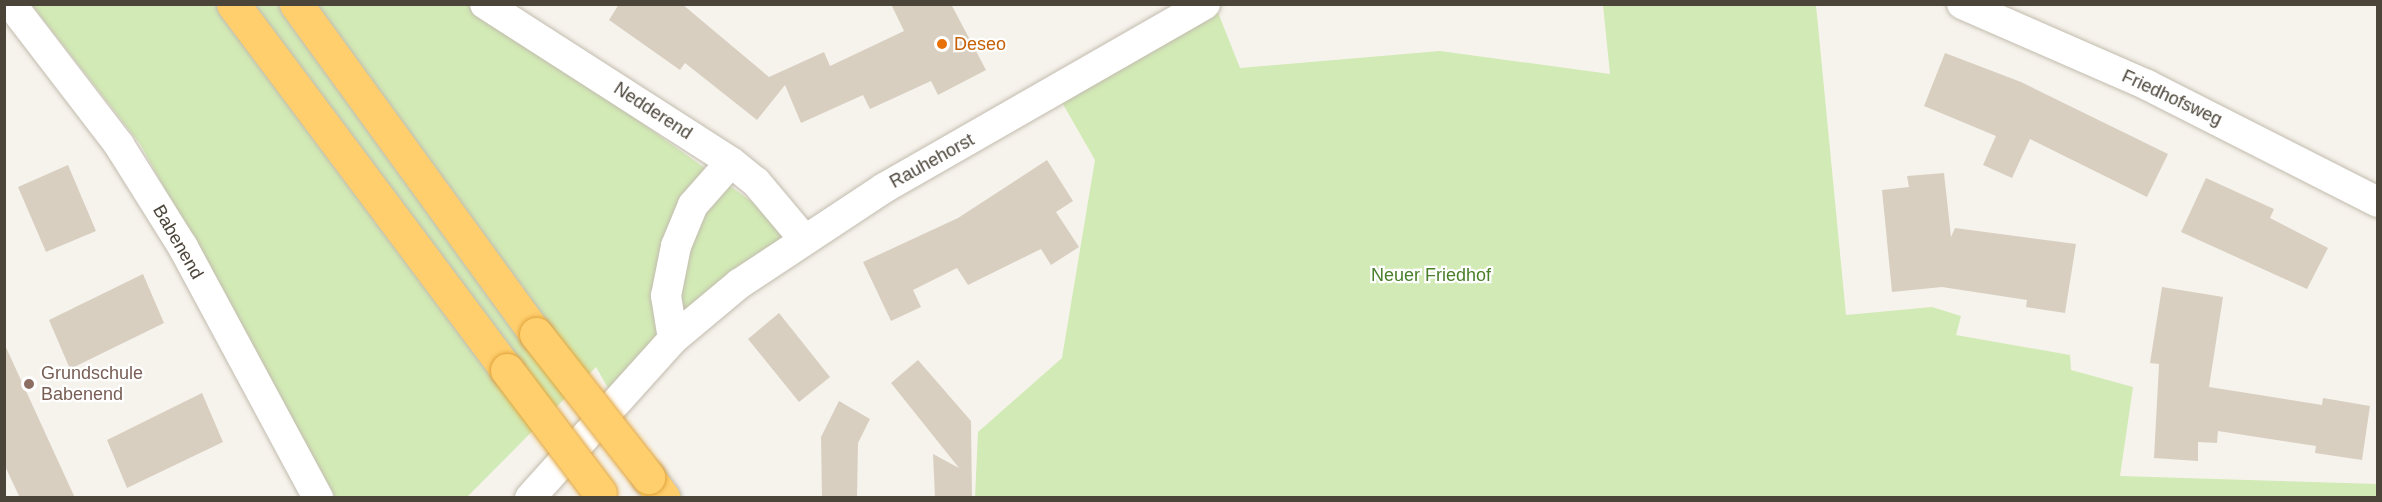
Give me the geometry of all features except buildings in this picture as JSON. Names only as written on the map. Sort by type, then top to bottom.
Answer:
[{"type":"highway","points":[[233,4],[602,495]]},
{"type":"highway","points":[[296,4],[536,334],[656,487]]},
{"type":"street","name":"Babenend","points":[[11,4],[119,145],[183,247],[318,498]]},
{"type":"street","name":"Nedderend","points":[[485,4],[731,162],[756,182],[803,238]]},
{"type":"street","name":"Rauhehorst","points":[[530,498],[673,339],[803,238],[1205,4]]},
{"type":"street","name":"Friedhofsweg","points":[[1962,4],[2147,85],[2378,202]]},
{"type":"street","points":[[673,339],[666,296],[676,246],[693,205],[731,162]]},
{"type":"green space","points":[[32,5],[476,5],[803,238],[616,402],[596,367],[467,497],[335,497],[140,144]]},
{"type":"green space","name":"Neuer Friedhof","points":[[1215,5],[1240,68],[1440,51],[1610,74],[1603,5],[1816,5],[1846,315],[1932,307],[1961,316],[1956,335],[2070,355],[2071,370],[2133,387],[2120,476],[2378,484],[2377,498],[975,498],[978,432],[1062,358],[1095,160],[1056,92]]},
{"type":"place","name":"Deseo","points":[[942,44]]},
{"type":"place","name":"Grundschule Babenend","points":[[29,384]]}]
